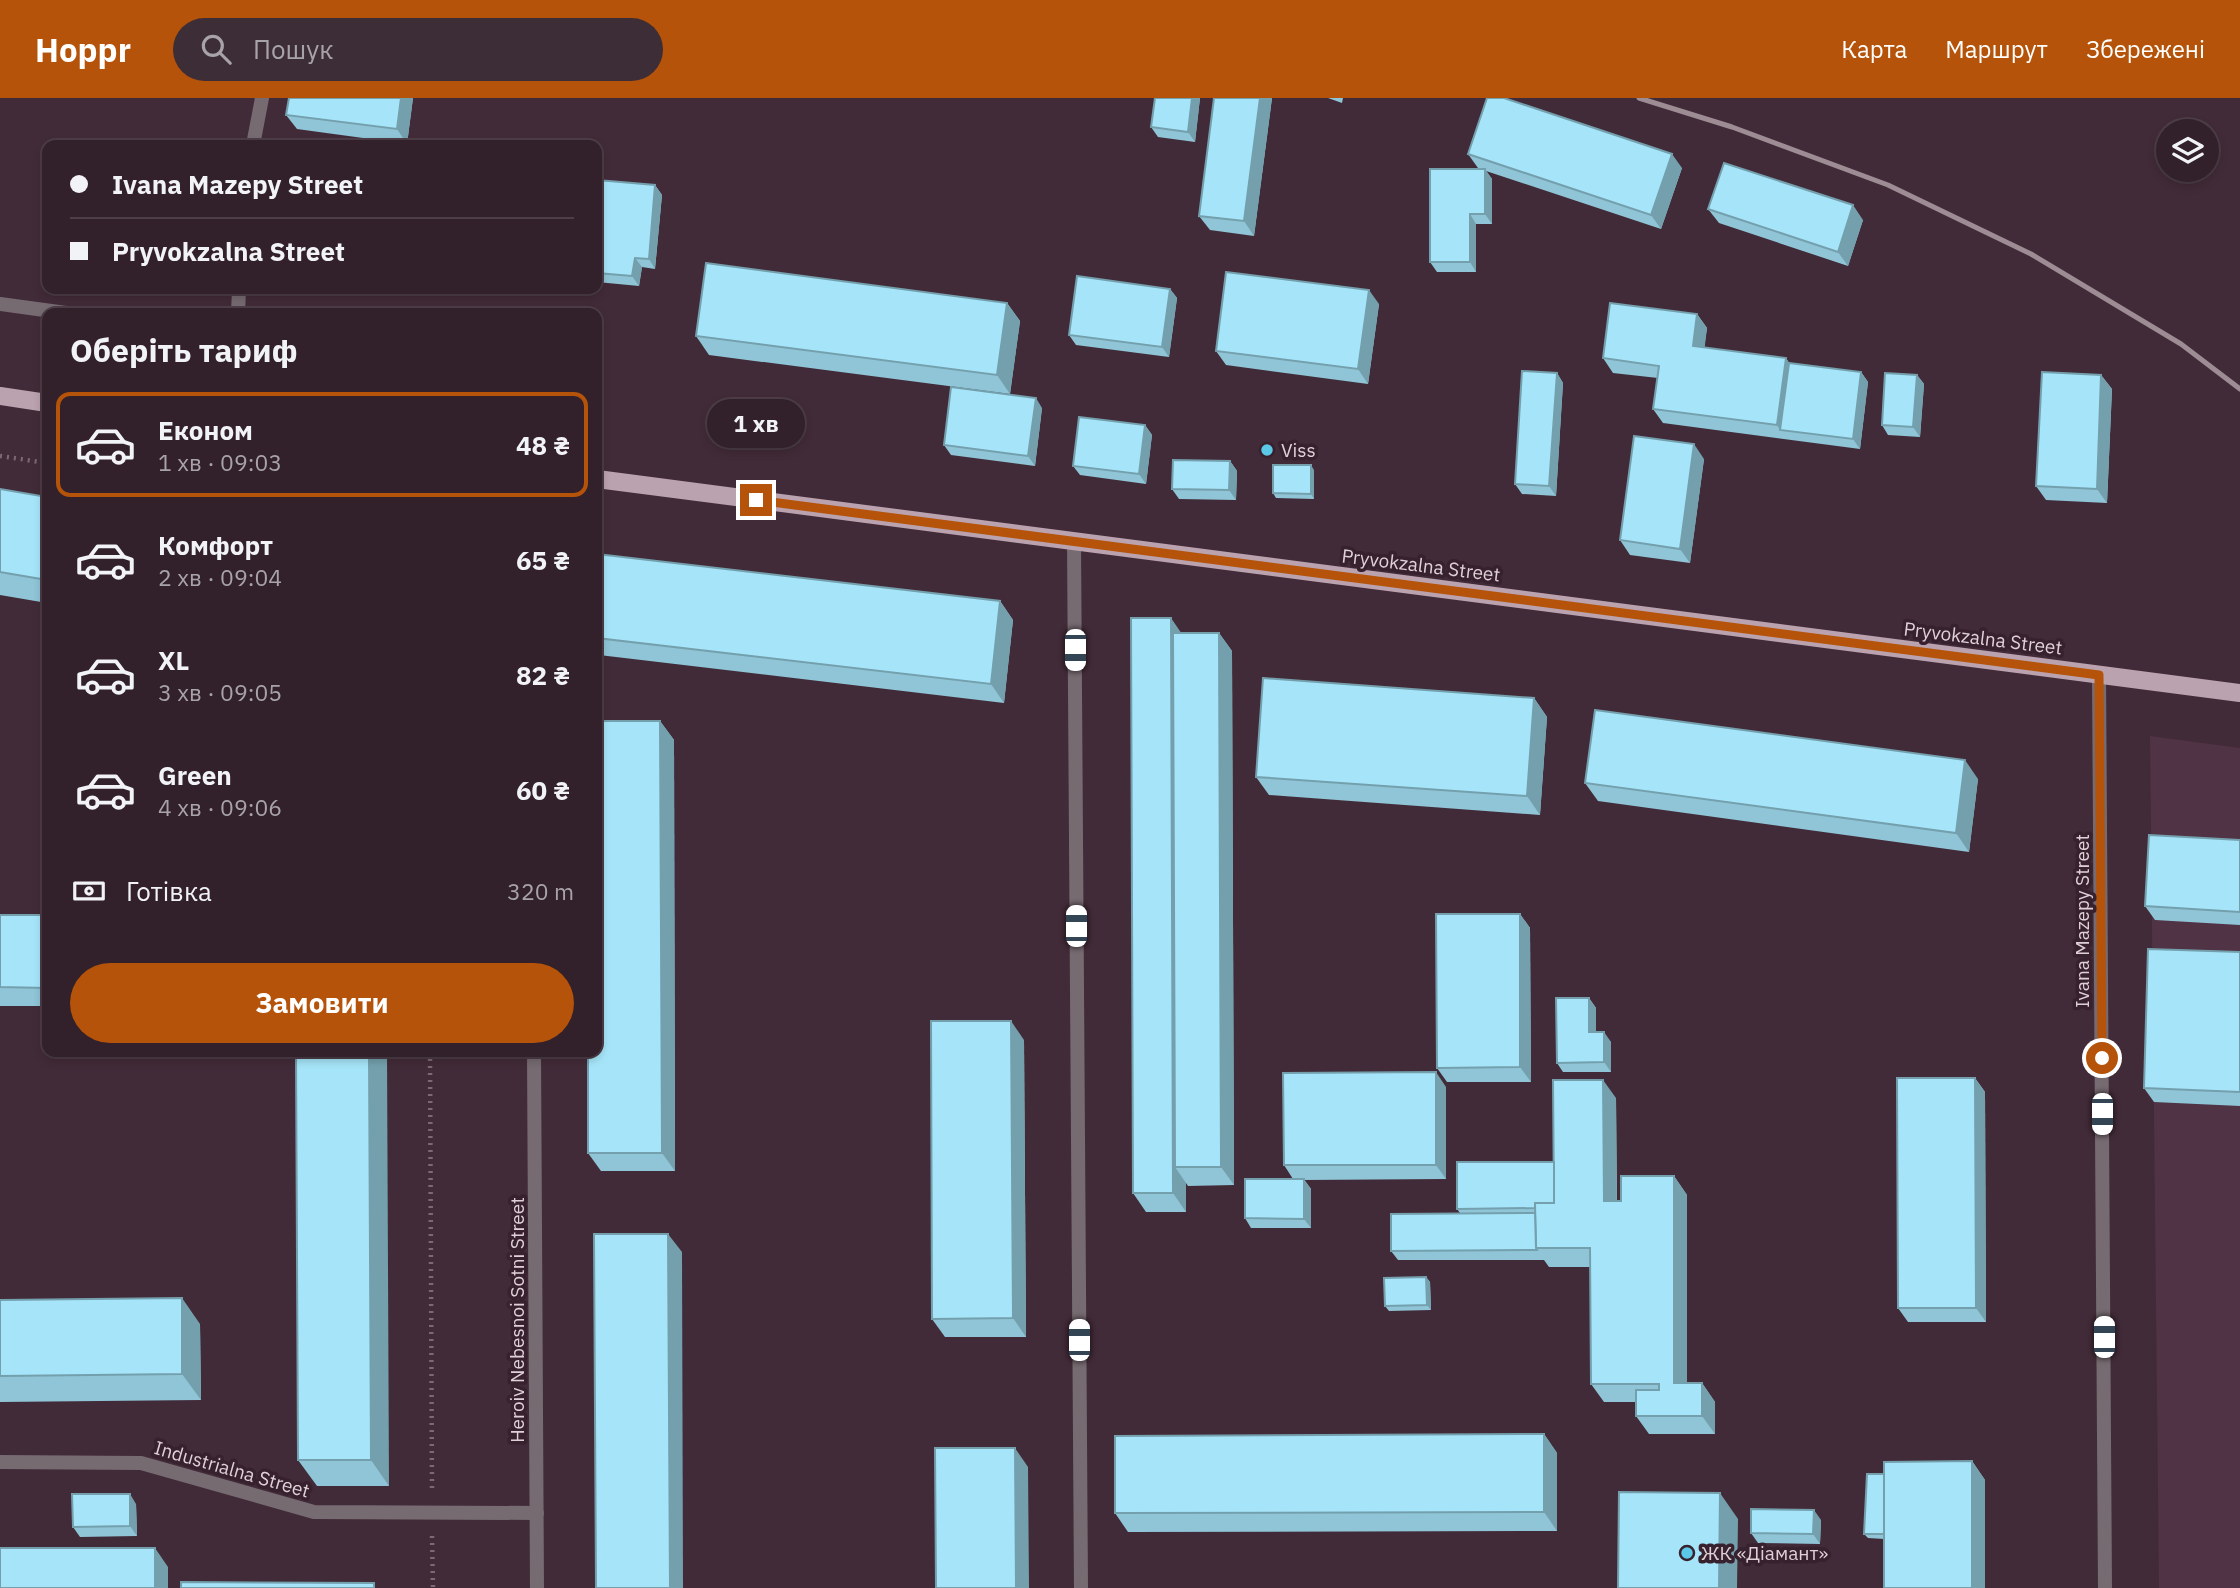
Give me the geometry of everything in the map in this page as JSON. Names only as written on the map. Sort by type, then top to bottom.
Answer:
[{"type":"main road","points":[[0,396],[42,402]]},
{"type":"main road","name":"Pryvokzalna Street","points":[[602,480],[2240,693]]},
{"type":"street","points":[[254,140],[262,98]]},
{"type":"street","points":[[0,304],[42,310]]},
{"type":"street","points":[[1074,541],[1081,1588]]},
{"type":"street","name":"Ivana Mazepy Street","points":[[2099,675],[2105,1588]]},
{"type":"street","name":"Heroiv Nebesnoi Sotni Street","points":[[534,1057],[537,1588]]},
{"type":"street","name":"Industrialna Street","points":[[0,1461],[141,1463],[314,1512],[537,1513]]},
{"type":"path","points":[[0,456],[42,462]]},
{"type":"path","points":[[430,1057],[433,1588]]},
{"type":"shaded area","points":[[2150,736],[2240,748],[2240,1588],[2159,1588]]},
{"type":"building","points":[[289,98],[401,98],[397,129],[286,115]]},
{"type":"building","points":[[1155,98],[1192,98],[1188,132],[1151,127]]},
{"type":"building","points":[[1214,98],[1260,98],[1244,221],[1199,216]]},
{"type":"building","points":[[1487,98],[1504,98],[1672,154],[1651,215],[1468,154]]},
{"type":"building","points":[[1724,163],[1853,205],[1838,252],[1708,209]]},
{"type":"building","points":[[1430,169],[1485,169],[1485,214],[1470,214],[1470,262],[1430,262]]},
{"type":"building","points":[[602,180],[655,185],[649,259],[635,258],[632,276],[602,273]]},
{"type":"building","points":[[706,263],[1007,303],[997,375],[696,336]]},
{"type":"building","points":[[1226,272],[1369,290],[1358,369],[1216,351]]},
{"type":"building","points":[[1077,276],[1170,289],[1162,347],[1069,335]]},
{"type":"building","points":[[1610,303],[1697,314],[1693,346],[1786,358],[1777,425],[1653,409],[1659,366],[1603,358]]},
{"type":"building","points":[[1789,363],[1861,372],[1853,439],[1780,430]]},
{"type":"building","points":[[1522,371],[1557,373],[1549,486],[1515,484]]},
{"type":"building","points":[[2042,372],[2101,375],[2097,489],[2036,486]]},
{"type":"building","points":[[1885,373],[1917,375],[1913,427],[1882,425]]},
{"type":"building","points":[[951,387],[1036,398],[1028,456],[944,445]]},
{"type":"building","points":[[1079,417],[1145,425],[1139,474],[1073,466]]},
{"type":"building","points":[[1634,436],[1694,444],[1680,549],[1620,540]]},
{"type":"building","points":[[1173,460],[1230,461],[1229,490],[1172,489]]},
{"type":"building","points":[[1273,465],[1311,465],[1311,494],[1273,493]]},
{"type":"building","points":[[0,489],[42,496],[42,579],[0,572]]},
{"type":"building","points":[[602,555],[1000,601],[991,684],[602,639]]},
{"type":"building","points":[[1131,618],[1171,618],[1173,1193],[1133,1193]]},
{"type":"building","points":[[1173,633],[1219,633],[1221,1167],[1175,1167]]},
{"type":"building","points":[[1263,678],[1534,698],[1527,796],[1256,777]]},
{"type":"building","points":[[1595,710],[1965,760],[1956,833],[1585,783]]},
{"type":"building","points":[[602,721],[660,721],[662,1153],[588,1153],[588,1057],[602,1057]]},
{"type":"building","points":[[2149,835],[2240,840],[2240,912],[2145,906]]},
{"type":"building","points":[[1436,914],[1520,914],[1520,1067],[1437,1068]]},
{"type":"building","points":[[0,915],[42,915],[42,988],[0,987]]},
{"type":"building","points":[[2148,949],[2240,952],[2240,1092],[2144,1088]]},
{"type":"building","points":[[1556,998],[1589,998],[1589,1032],[1604,1032],[1604,1062],[1557,1063]]},
{"type":"building","points":[[931,1021],[1011,1021],[1013,1318],[932,1319]]},
{"type":"building","points":[[296,1057],[369,1057],[371,1460],[298,1460]]},
{"type":"building","points":[[1436,1072],[1436,1165],[1284,1165],[1283,1073]]},
{"type":"building","points":[[1897,1078],[1975,1078],[1976,1308],[1898,1308]]},
{"type":"building","points":[[1553,1080],[1603,1080],[1604,1201],[1621,1201],[1621,1176],[1674,1176],[1674,1383],[1702,1383],[1702,1416],[1636,1416],[1636,1390],[1659,1390],[1659,1384],[1591,1384],[1590,1248],[1536,1248],[1535,1203],[1554,1203]]},
{"type":"building","points":[[1457,1162],[1554,1162],[1554,1203],[1535,1203],[1535,1208],[1457,1209]]},
{"type":"building","points":[[1245,1179],[1304,1179],[1304,1219],[1245,1218]]},
{"type":"building","points":[[1535,1213],[1537,1250],[1391,1251],[1391,1214]]},
{"type":"building","points":[[594,1234],[668,1234],[670,1588],[596,1588]]},
{"type":"building","points":[[1426,1277],[1427,1305],[1385,1306],[1384,1278]]},
{"type":"building","points":[[182,1298],[182,1374],[0,1376],[0,1300]]},
{"type":"building","points":[[1544,1434],[1544,1512],[1115,1513],[1115,1436]]},
{"type":"building","points":[[935,1448],[1015,1448],[1016,1588],[936,1588]]},
{"type":"building","points":[[1972,1461],[1972,1588],[1884,1588],[1884,1462]]},
{"type":"building","points":[[1867,1474],[1884,1474],[1884,1534],[1864,1534]]},
{"type":"building","points":[[1619,1492],[1720,1493],[1719,1588],[1618,1588]]},
{"type":"building","points":[[72,1494],[130,1494],[130,1526],[73,1527]]},
{"type":"building","points":[[1751,1509],[1814,1510],[1813,1534],[1751,1533]]},
{"type":"building","points":[[0,1548],[155,1548],[155,1588],[0,1588]]},
{"type":"building","points":[[181,1582],[374,1583],[374,1588],[181,1588]]},
{"type":"railway","points":[[1639,98],[1732,127],[1888,185],[2031,254],[2181,344],[2240,389]]},
{"type":"place","name":"Viss","points":[[1267,450]]},
{"type":"place","name":"ЖК «Діамант»","points":[[1687,1553]]},
{"type":"route","points":[[756,500],[2099,675],[2102,1058]]}]
